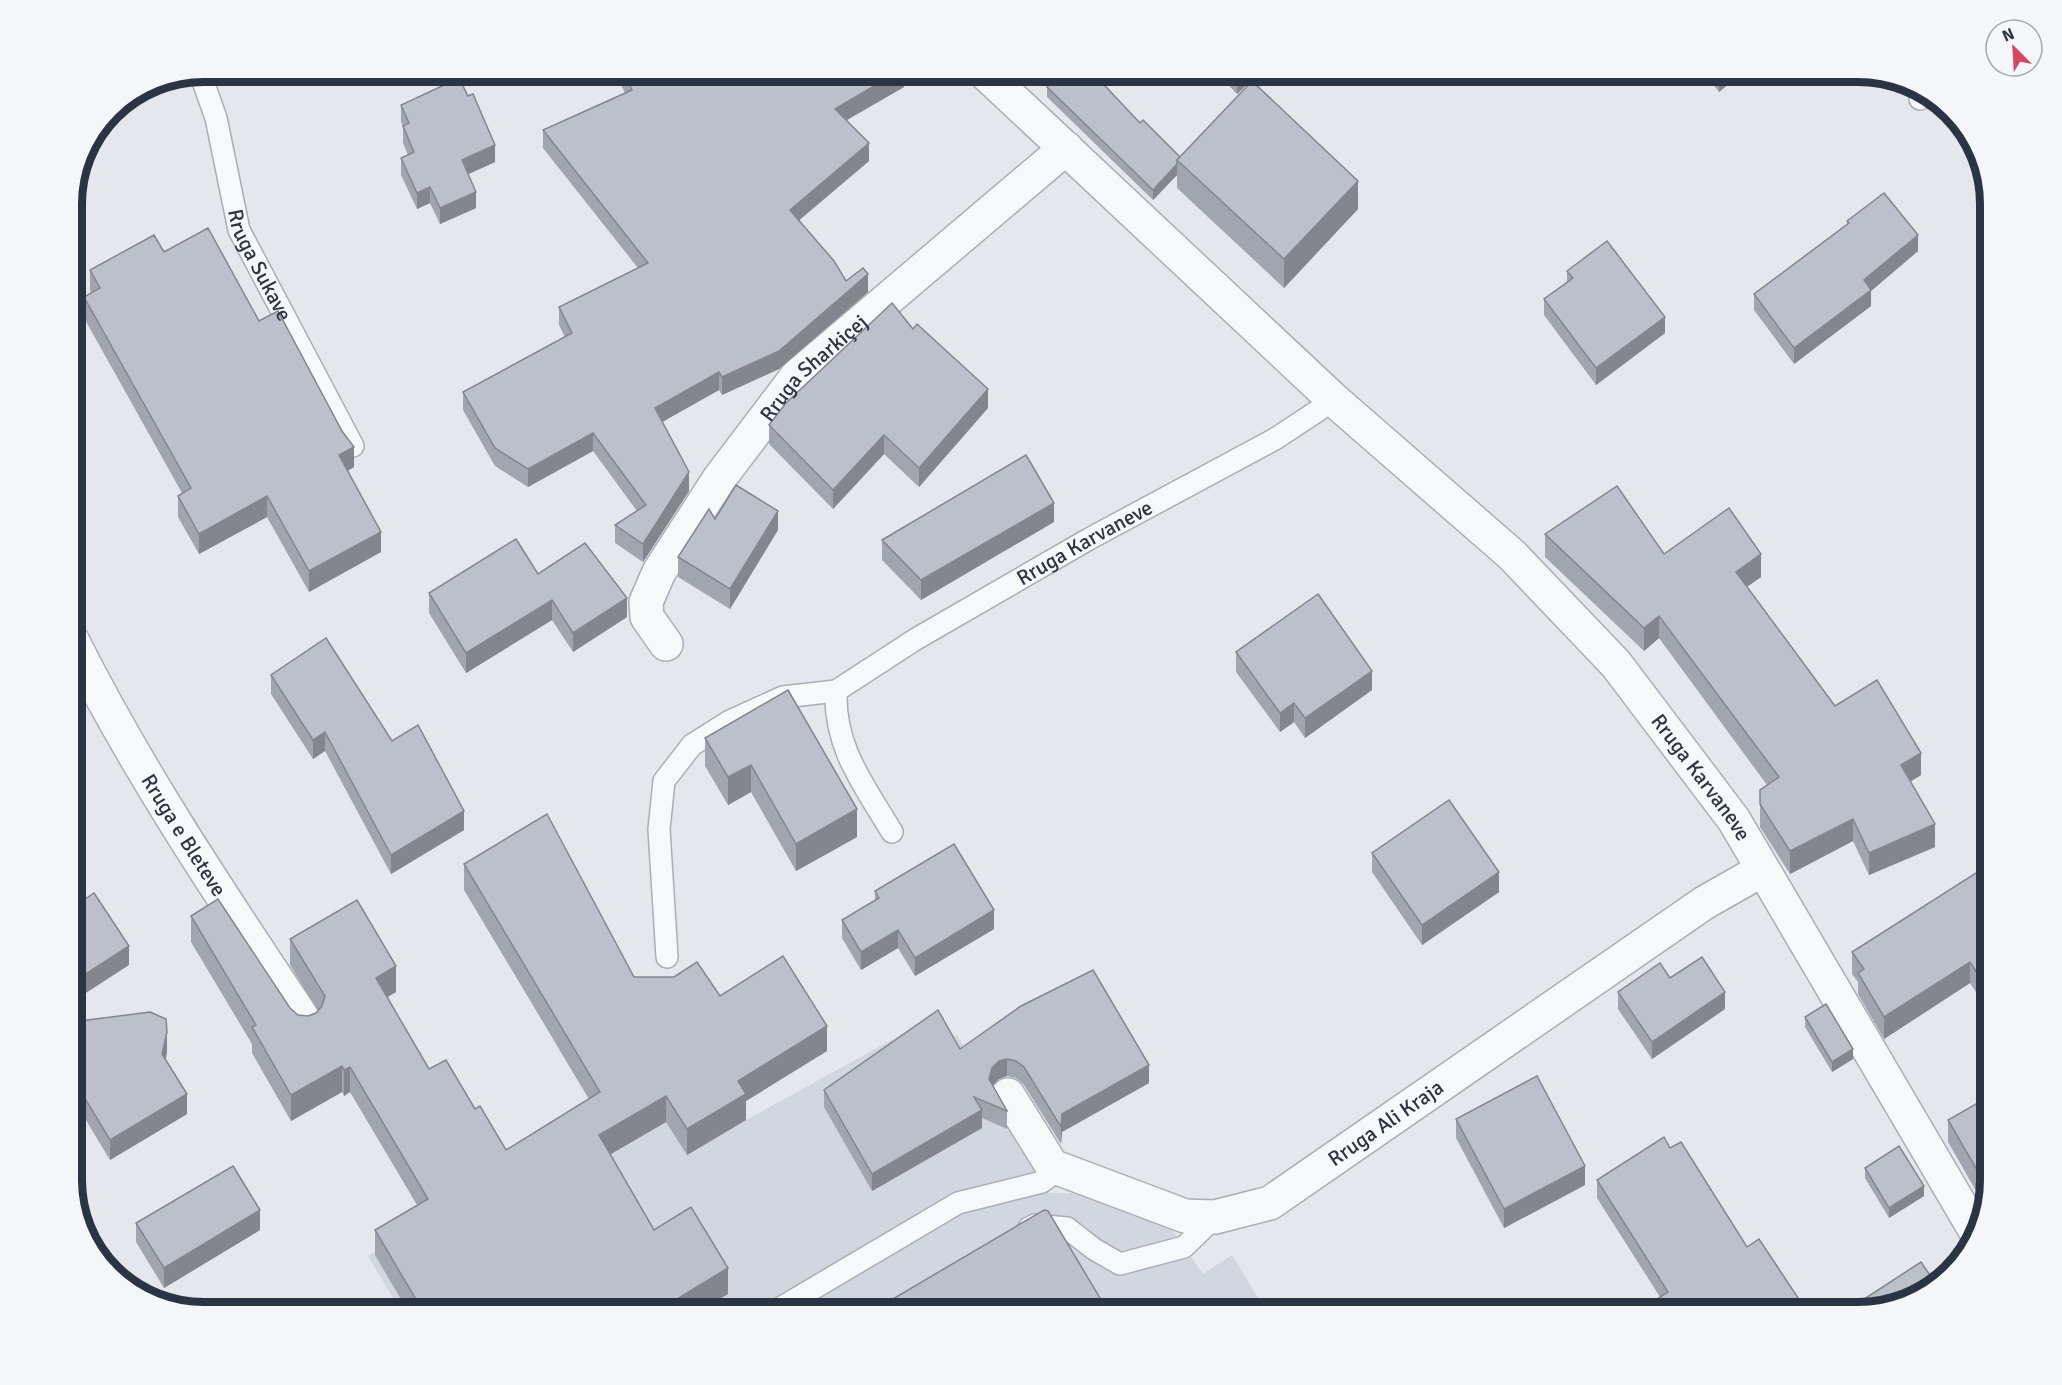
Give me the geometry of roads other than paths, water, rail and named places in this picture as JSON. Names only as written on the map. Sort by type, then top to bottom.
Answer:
[{"type":"street","name":"Rruga Karvaneve","points":[[996,83],[1334,400],[1512,555],[1616,664],[1734,820],[1971,1224]]},
{"type":"street","name":"Rruga Sharkiçej","points":[[666,644],[647,617],[646,602],[659,572],[719,479],[797,376],[1066,147]]},
{"type":"street","name":"Rruga e Bleteve","points":[[83,662],[106,707],[186,842],[306,1023]]},
{"type":"street","name":"Rruga Ali Kraja","points":[[1008,1095],[1052,1166],[1059,1169],[1185,1216],[1215,1217],[1270,1203],[1704,903],[1762,870]]},
{"type":"lane","name":"Rruga Sukave","points":[[204,83],[216,118],[239,230],[353,446]]},
{"type":"lane","name":"Rruga Karvaneve","points":[[668,957],[660,829],[664,781],[692,746],[730,721],[783,697],[836,691],[916,639],[1089,539],[1275,439],[1334,400]]},
{"type":"lane","points":[[836,691],[835,714],[841,741],[892,832]]},
{"type":"lane","points":[[791,1302],[958,1203],[1042,1182],[1059,1169]]},
{"type":"lane","points":[[1015,1235],[1035,1225],[1067,1228],[1094,1249],[1120,1264],[1184,1247],[1215,1217]]}]
